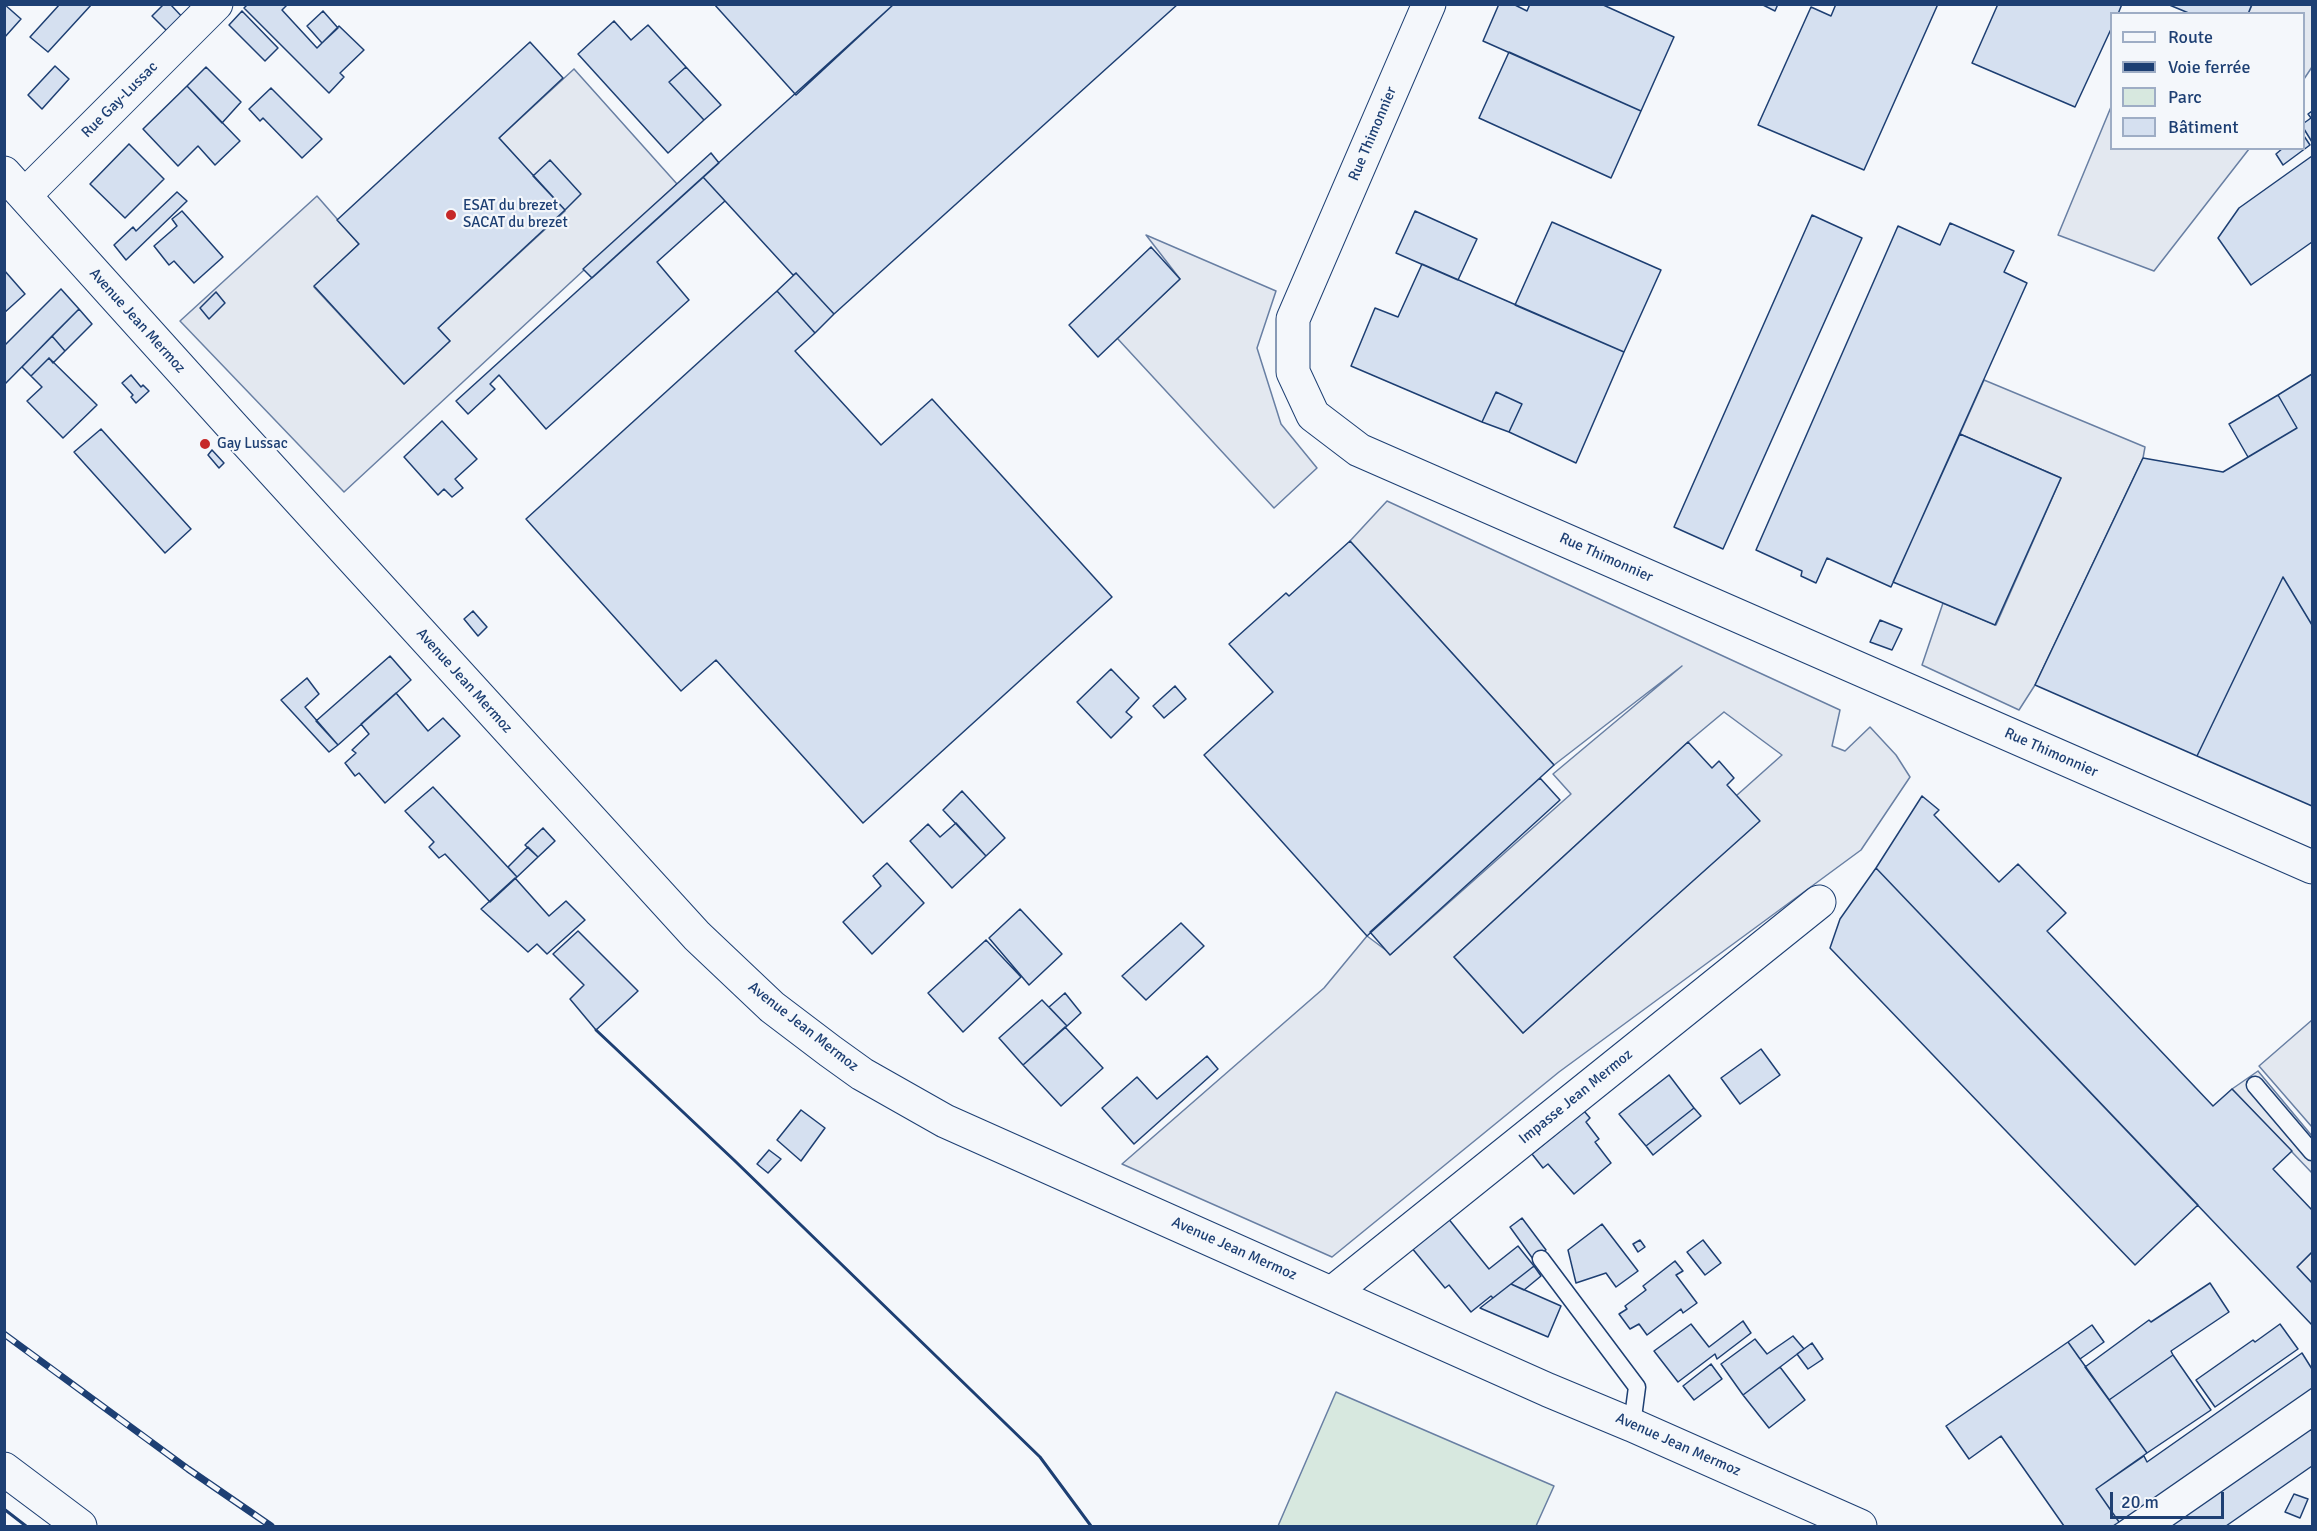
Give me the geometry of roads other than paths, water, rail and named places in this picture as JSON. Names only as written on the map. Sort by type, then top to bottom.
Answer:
[{"type":"street","name":"Rue Gay-Lussac","points":[[15,184],[216,4]]},
{"type":"street","name":"Rue Thimonnier","points":[[1429,4],[1293,319],[1293,372],[1312,415],[1359,450],[2313,867]]},
{"type":"street","name":"Avenue Jean Mermoz","points":[[15,184],[232,426],[681,918],[772,1007],[862,1074],[945,1121],[1860,1527]]},
{"type":"street","name":"Impasse Jean Mermoz","points":[[1332,1293],[1819,902]]},
{"type":"street","points":[[4,1469],[80,1527]]},
{"type":"lane","points":[[2255,1085],[2313,1152]]},
{"type":"lane","points":[[1541,1259],[1637,1387],[1632,1425]]},
{"type":"railway","points":[[4,1334],[188,1469],[271,1526]]},
{"type":"place","name":"ESAT du brezet SACAT du brezet","points":[[451,215]]},
{"type":"place","name":"Gay Lussac","points":[[205,444]]}]
